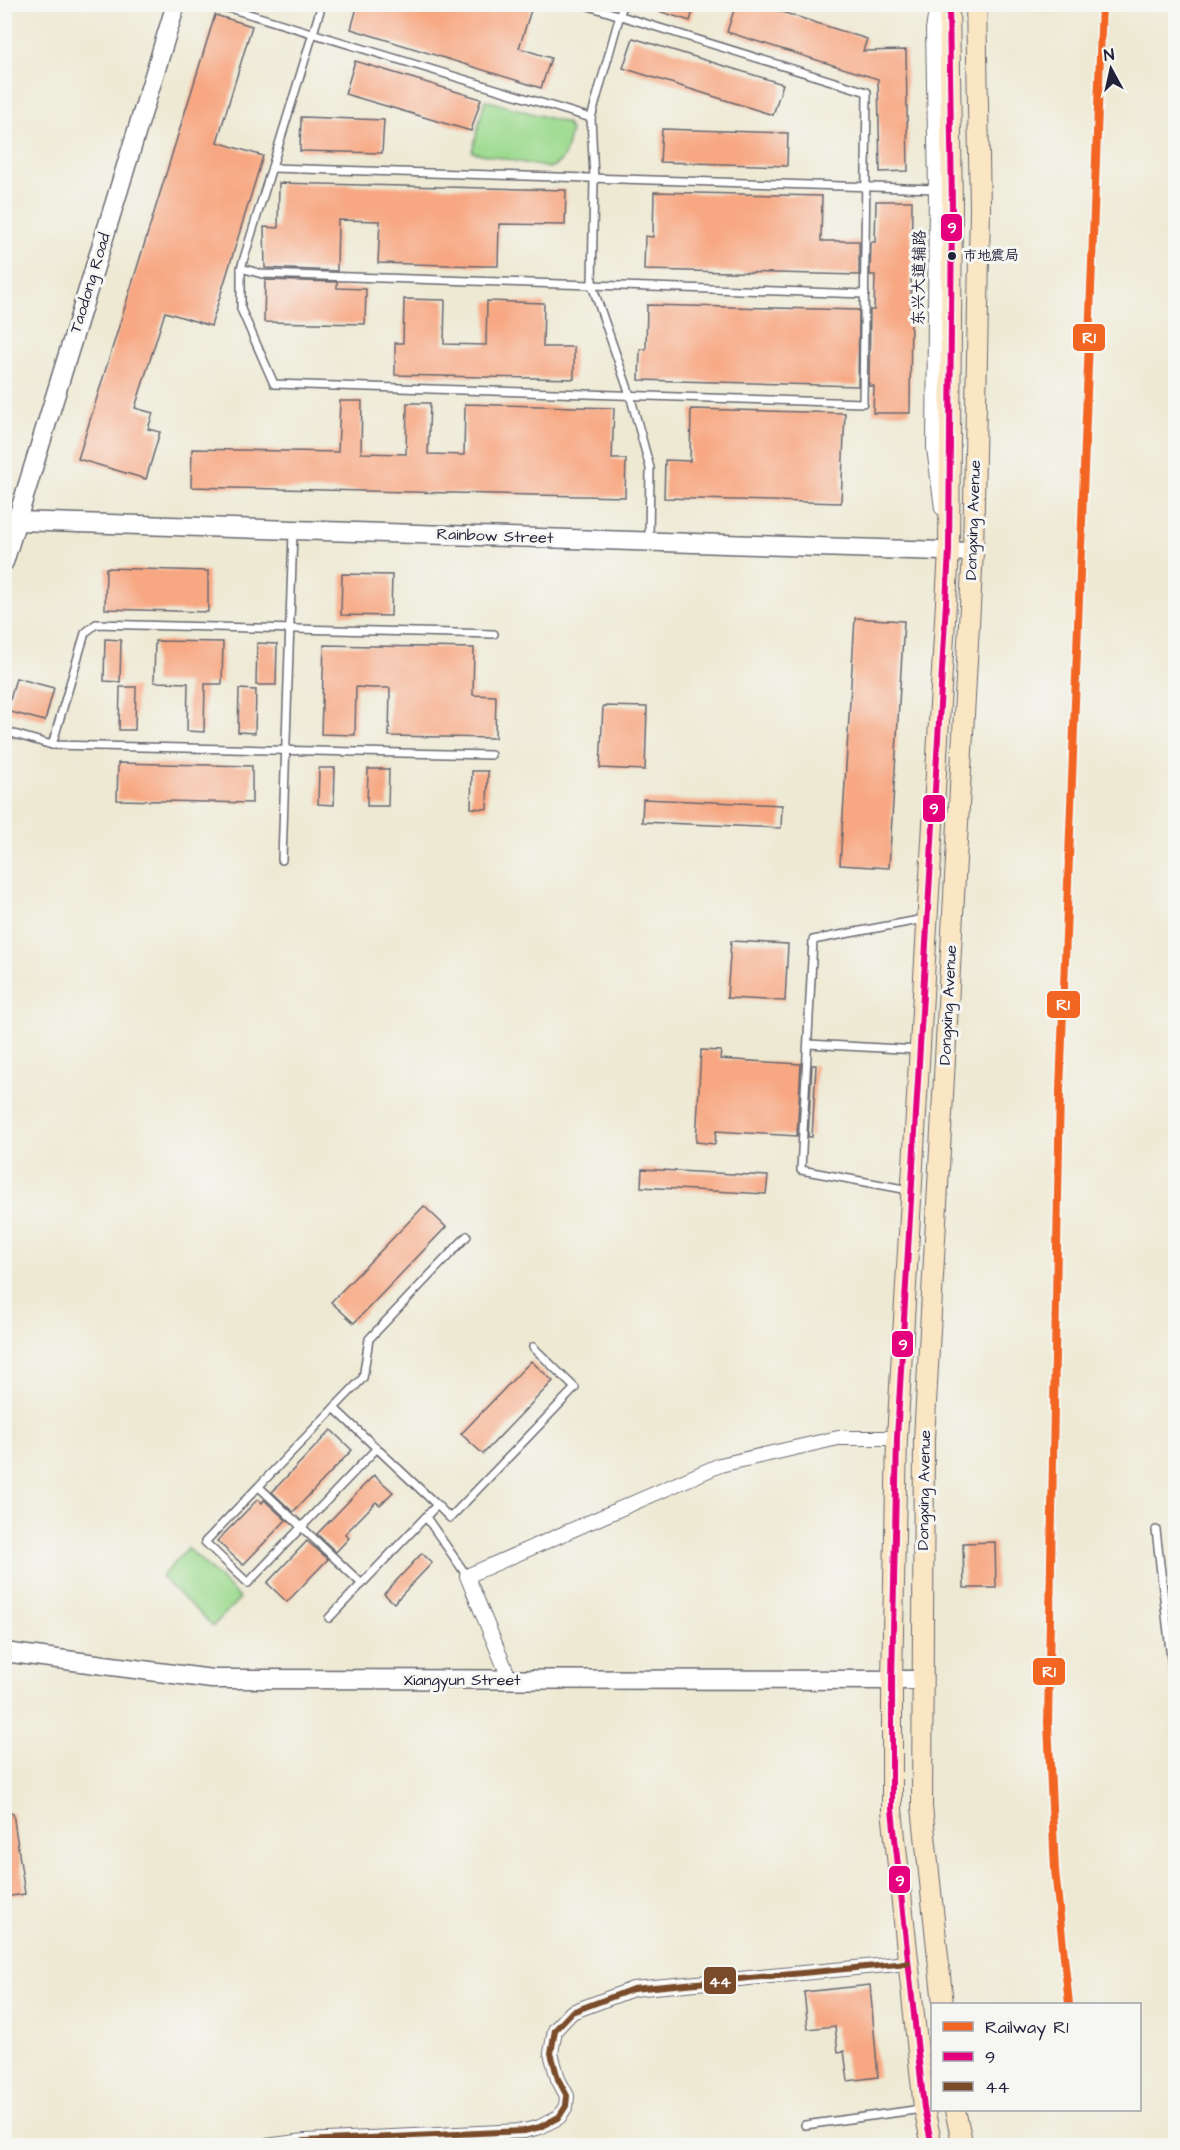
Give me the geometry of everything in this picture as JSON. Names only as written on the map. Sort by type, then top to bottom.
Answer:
[{"type":"main road","name":"Dongxing Avenue","points":[[932,2145],[924,2108],[892,1810],[892,1680],[897,1438],[949,551],[951,335],[944,240],[949,4]]},
{"type":"main road","name":"Dongxing Avenue","points":[[943,2003],[922,1807],[924,1439],[973,552],[980,208],[976,4]]},
{"type":"main road","points":[[955,2111],[963,2145]]},
{"type":"street","name":"Taodong Road","points":[[4,562],[176,4]]},
{"type":"street","name":"东兴大道辅路","points":[[937,4],[933,30],[936,189],[944,240],[934,367],[934,448],[949,551]]},
{"type":"street","points":[[934,367],[951,335]]},
{"type":"street","name":"Rainbow Street","points":[[17,521],[973,552]]},
{"type":"street","points":[[510,1680],[468,1576],[720,1465],[838,1438],[897,1438]]},
{"type":"street","name":"Xiangyun Street","points":[[4,1652],[212,1679],[922,1680]]},
{"type":"street","points":[[266,2145],[305,2141],[524,2131],[540,2127],[559,2117],[566,2106],[567,2096],[558,2079],[551,2053],[555,2030],[572,2012],[633,1989],[908,1963]]},
{"type":"lane","points":[[216,4],[591,118]]},
{"type":"lane","points":[[322,4],[241,268],[242,309],[274,384],[863,403],[867,92],[582,4]]},
{"type":"lane","points":[[623,4],[591,118],[594,178],[592,285],[630,395],[650,468],[649,541]]},
{"type":"lane","points":[[272,168],[936,189]]},
{"type":"lane","points":[[241,268],[262,274],[865,294]]},
{"type":"lane","points":[[282,860],[294,530]]},
{"type":"lane","points":[[52,745],[85,633],[96,624],[494,634]]},
{"type":"lane","points":[[4,731],[52,745],[491,755]]},
{"type":"lane","points":[[911,1190],[801,1170],[813,940],[927,919]]},
{"type":"lane","points":[[808,1044],[919,1050]]},
{"type":"lane","points":[[377,1448],[248,1583],[206,1542],[363,1378],[369,1339],[467,1236]]},
{"type":"lane","points":[[334,1408],[450,1518],[575,1388],[533,1347]]},
{"type":"lane","points":[[259,1486],[362,1584]]},
{"type":"lane","points":[[329,1618],[437,1505]]},
{"type":"lane","points":[[426,1517],[468,1576]]},
{"type":"lane","points":[[1156,1530],[1176,1701]]},
{"type":"lane","points":[[804,2125],[924,2108]]},
{"type":"green space","points":[[485,100],[566,123],[571,131],[567,148],[560,162],[549,168],[472,152]]},
{"type":"green space","points":[[188,1548],[240,1598],[213,1626],[161,1577]]},
{"type":"building","points":[[358,4],[523,4],[532,7],[519,48],[551,58],[541,88],[351,29]]},
{"type":"building","points":[[649,4],[695,4],[690,21],[649,8]]},
{"type":"building","points":[[736,4],[757,4],[867,39],[863,51],[906,50],[908,171],[880,172],[878,79],[727,32]]},
{"type":"building","points":[[215,15],[252,26],[217,142],[263,156],[211,326],[165,312],[135,408],[153,413],[148,429],[160,432],[146,479],[78,459]]},
{"type":"building","points":[[633,38],[783,84],[773,115],[623,68]]},
{"type":"building","points":[[355,61],[481,99],[471,131],[345,94]]},
{"type":"building","points":[[301,117],[384,120],[382,153],[300,151]]},
{"type":"building","points":[[662,129],[788,133],[787,166],[660,162]]},
{"type":"building","points":[[279,183],[566,190],[565,225],[499,224],[498,266],[482,266],[378,263],[380,221],[338,220],[337,271],[265,268],[264,227],[278,228]]},
{"type":"building","points":[[654,192],[822,196],[821,241],[859,241],[859,275],[644,270],[645,236],[653,237]]},
{"type":"building","points":[[876,201],[912,201],[910,413],[873,413],[874,386],[869,386],[870,310],[874,310],[875,275],[870,275],[871,242],[875,242]]},
{"type":"building","points":[[265,280],[337,282],[337,288],[366,289],[365,324],[264,322]]},
{"type":"building","points":[[404,299],[445,300],[444,344],[486,345],[487,301],[544,303],[543,347],[574,347],[574,379],[395,375],[395,343],[403,343]]},
{"type":"building","points":[[647,305],[859,310],[858,386],[639,380],[640,349],[646,349]]},
{"type":"building","points":[[340,401],[362,401],[361,453],[406,454],[407,403],[430,403],[428,454],[464,455],[465,404],[614,408],[612,459],[626,459],[625,497],[191,487],[192,449],[338,452]]},
{"type":"building","points":[[691,409],[845,413],[841,503],[664,498],[665,460],[690,461]]},
{"type":"building","points":[[106,568],[208,571],[208,612],[105,609]]},
{"type":"building","points":[[342,574],[392,575],[391,616],[341,615]]},
{"type":"building","points":[[855,618],[904,621],[889,868],[840,865]]},
{"type":"building","points":[[105,639],[121,640],[120,682],[104,681]]},
{"type":"building","points":[[155,641],[223,642],[222,684],[205,684],[204,732],[187,731],[188,683],[154,682]]},
{"type":"building","points":[[257,643],[277,644],[276,685],[256,685]]},
{"type":"building","points":[[324,645],[474,648],[473,695],[496,696],[495,738],[389,736],[390,688],[356,687],[355,735],[321,734]]},
{"type":"building","points":[[16,678],[54,688],[45,721],[7,711]]},
{"type":"building","points":[[120,687],[136,687],[135,730],[119,730]]},
{"type":"building","points":[[239,689],[256,690],[255,733],[238,732]]},
{"type":"building","points":[[603,706],[647,707],[645,770],[600,768]]},
{"type":"building","points":[[118,763],[252,766],[252,803],[117,800]]},
{"type":"building","points":[[319,768],[335,768],[334,805],[318,804]]},
{"type":"building","points":[[368,769],[389,769],[388,806],[367,806]]},
{"type":"building","points":[[472,771],[488,771],[487,809],[471,808]]},
{"type":"building","points":[[643,799],[782,805],[781,828],[642,822]]},
{"type":"building","points":[[731,941],[788,944],[785,1001],[727,998]]},
{"type":"building","points":[[701,1050],[721,1051],[720,1059],[801,1064],[797,1136],[716,1131],[715,1144],[696,1142]]},
{"type":"building","points":[[812,1065],[816,1065],[812,1137],[808,1137]]},
{"type":"building","points":[[642,1169],[768,1176],[766,1194],[641,1187]]},
{"type":"building","points":[[424,1206],[446,1227],[354,1323],[331,1302]]},
{"type":"building","points":[[531,1361],[553,1381],[483,1454],[461,1434]]},
{"type":"building","points":[[331,1430],[352,1450],[293,1512],[272,1492]]},
{"type":"building","points":[[374,1475],[393,1492],[380,1505],[376,1502],[345,1534],[349,1538],[336,1552],[317,1534]]},
{"type":"building","points":[[258,1499],[262,1503],[264,1500],[286,1520],[243,1565],[217,1541]]},
{"type":"building","points":[[307,1541],[328,1559],[287,1602],[267,1583]]},
{"type":"building","points":[[995,1542],[996,1588],[964,1588],[963,1543]]},
{"type":"building","points":[[422,1553],[432,1563],[394,1603],[384,1594]]},
{"type":"building","points":[[4,1813],[13,1813],[25,1894],[4,1897]]},
{"type":"building","points":[[870,1985],[878,2077],[848,2081],[844,2051],[838,2052],[835,2026],[808,2029],[804,1992]]},
{"type":"rail line","name":"R1","points":[[1069,2003],[1055,1870],[1048,1723],[1060,1090],[1102,4]]},
{"type":"transit line","name":"9","points":[[932,2146],[924,2108],[892,1810],[892,1680],[897,1438],[949,551],[952,207],[949,4]]},
{"type":"transit line","name":"44","points":[[266,2146],[305,2141],[524,2131],[540,2127],[559,2117],[566,2106],[567,2096],[558,2079],[551,2053],[555,2030],[572,2012],[633,1989],[908,1963]]},
{"type":"place","name":"巿地震局","points":[[952,256]]}]
